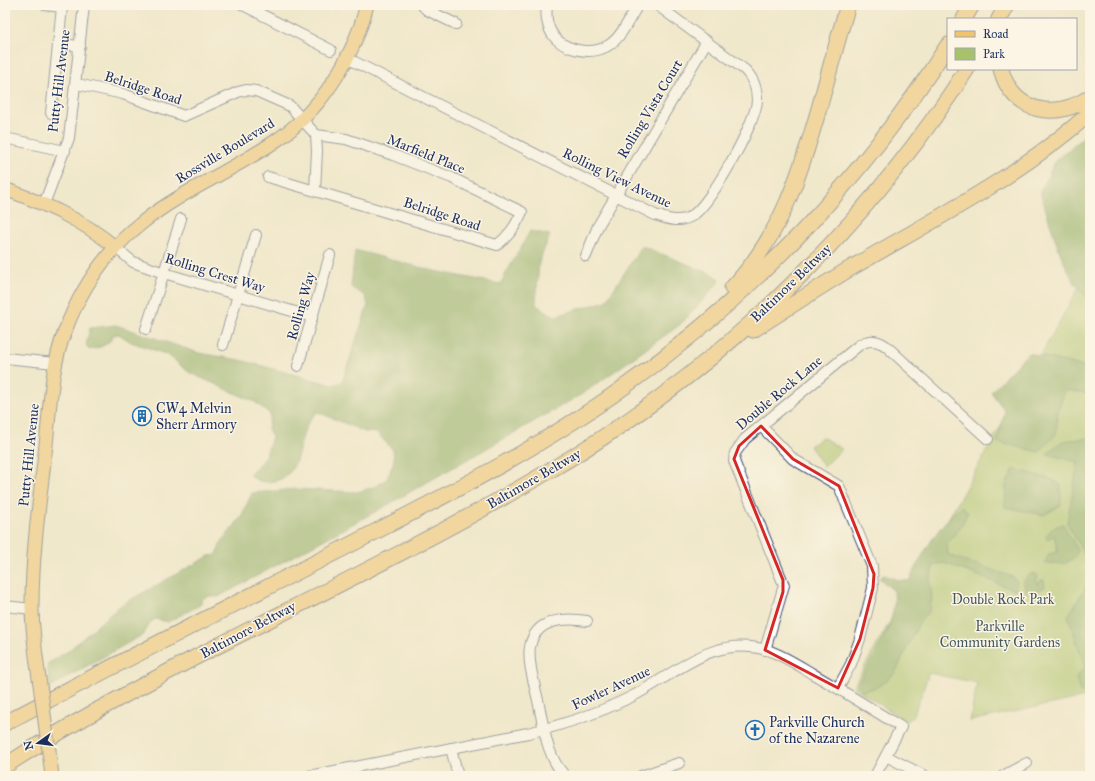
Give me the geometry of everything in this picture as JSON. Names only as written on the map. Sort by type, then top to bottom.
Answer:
[{"type":"highway","points":[[578,419],[628,381],[692,327],[742,277],[764,249],[777,227],[797,180],[848,5]]},
{"type":"highway","points":[[965,18],[972,5]]},
{"type":"highway","points":[[1000,18],[1007,5]]},
{"type":"highway","points":[[1009,18],[1015,5]]},
{"type":"highway","name":"Baltimore Beltway","points":[[5,724],[455,491],[578,419],[660,360],[722,308],[791,244],[823,210],[879,143],[947,46]]},
{"type":"highway","name":"Baltimore Beltway","points":[[5,766],[88,715],[467,518],[539,478],[640,413],[714,356],[783,293],[848,226],[901,163],[929,126],[966,70]]},
{"type":"highway","points":[[1001,70],[1003,77],[1013,94],[1020,100],[1045,111],[1060,111],[1071,108],[1090,97]]},
{"type":"highway","points":[[714,356],[822,286],[977,196],[1049,147],[1090,113]]},
{"type":"main road","name":"Rossville Boulevard","points":[[115,247],[143,222],[169,203],[275,142],[302,119],[324,95],[347,58],[358,34],[367,5]]},
{"type":"main road","points":[[5,189],[44,204],[78,220],[115,247]]},
{"type":"main road","name":"Putty Hill Avenue","points":[[52,776],[32,608],[36,538],[55,363],[65,329],[77,303],[88,283],[115,247]]},
{"type":"street","points":[[45,5],[62,7],[51,113]]},
{"type":"street","name":"Putty Hill Avenue","points":[[44,204],[66,151],[72,125],[84,5]]},
{"type":"street","points":[[243,5],[331,50]]},
{"type":"street","points":[[422,5],[427,10],[456,24]]},
{"type":"street","points":[[547,5],[548,24],[557,40],[570,48],[590,51],[605,48],[612,44],[638,5]]},
{"type":"street","name":"Rolling View Avenue","points":[[347,58],[567,171],[616,194],[655,215],[672,221],[692,216],[704,205],[750,127],[757,100],[755,87],[751,76],[657,5]]},
{"type":"street","name":"Rolling Vista Court","points":[[586,256],[598,226],[616,194],[707,42]]},
{"type":"street","points":[[58,44],[80,46]]},
{"type":"street","name":"Belridge Road","points":[[77,84],[123,94],[184,116],[238,92],[246,90],[256,91],[290,106],[316,135]]},
{"type":"street","points":[[315,190],[317,151],[316,135]]},
{"type":"street","name":"Marfield Place","points":[[316,135],[346,139],[393,155],[452,178],[522,212]]},
{"type":"street","points":[[5,138],[66,151]]},
{"type":"street","name":"Belridge Road","points":[[268,177],[315,190],[486,244],[497,245],[508,237],[515,227],[522,212]]},
{"type":"street","points":[[146,329],[181,219]]},
{"type":"street","points":[[223,345],[256,234]]},
{"type":"street","name":"Rolling Crest Way","points":[[115,247],[133,262],[164,273],[312,316]]},
{"type":"street","name":"Rolling Way","points":[[298,366],[330,255]]},
{"type":"street","name":"Double Rock Lane","points":[[766,650],[784,584],[734,459],[739,446],[858,346],[865,342],[873,341],[886,346],[988,439]]},
{"type":"street","points":[[5,358],[55,363]]},
{"type":"street","points":[[761,426],[793,459],[839,486],[872,566],[874,588],[860,639],[851,664],[838,688]]},
{"type":"street","points":[[5,606],[32,608]]},
{"type":"street","points":[[564,776],[552,757],[544,730],[531,664],[530,648],[532,641],[540,628],[552,621],[572,618],[587,621]]},
{"type":"street","name":"Fowler Avenue","points":[[309,776],[544,730],[585,717],[618,703],[650,687],[709,652],[737,646],[766,650],[783,657],[838,688],[901,727],[886,756]]},
{"type":"street","points":[[451,748],[458,776]]},
{"type":"street","points":[[875,776],[886,756],[925,776]]},
{"type":"street","points":[[641,776],[679,763]]},
{"type":"street","points":[[1002,776],[1027,763]]},
{"type":"highlighted area","points":[[761,426],[793,459],[839,486],[874,574],[873,588],[860,639],[838,688],[765,650],[783,592],[783,580],[734,459],[739,446]]},
{"type":"green space","points":[[1090,131],[1090,300],[1080,290],[1065,265],[1040,192],[1056,160]]},
{"type":"green space","points":[[530,231],[550,235],[539,262],[536,305],[555,316],[606,301],[642,246],[714,275],[721,280],[681,324],[584,393],[382,508],[218,597],[210,596],[203,598],[200,605],[168,622],[155,619],[150,623],[144,634],[50,687],[47,664],[68,651],[121,605],[209,556],[217,555],[220,544],[241,517],[252,493],[295,489],[357,492],[374,487],[387,479],[394,461],[393,450],[377,433],[365,432],[318,412],[310,420],[305,429],[295,463],[289,472],[281,479],[268,482],[263,482],[253,478],[249,474],[265,458],[272,437],[268,429],[270,414],[255,402],[190,373],[168,355],[131,342],[119,334],[113,335],[110,341],[104,346],[89,350],[86,345],[90,328],[116,325],[199,353],[240,360],[333,385],[342,382],[368,305],[365,296],[351,287],[355,250],[430,270],[500,284]]},
{"type":"green space","name":"Double Rock Park","points":[[1090,268],[1090,696],[970,721],[977,683],[929,673],[913,717],[906,721],[853,687]]},
{"type":"green space","points":[[1028,353],[1090,368],[1090,394],[1066,390],[1058,410],[1056,434],[1039,452],[997,442],[1005,411],[991,392]]},
{"type":"green space","points":[[822,437],[842,449],[824,467],[810,446]]},
{"type":"green space","points":[[1090,438],[1090,565],[1067,523],[1078,462],[1047,454],[1062,441]]},
{"type":"green space","points":[[1014,469],[1053,480],[1061,485],[1061,505],[1044,515],[1005,507],[1006,485]]},
{"type":"green space","points":[[961,506],[968,512],[961,526],[947,544],[948,555],[1013,577],[1017,582],[1015,590],[944,563],[934,565],[930,579],[932,598],[929,612],[921,619],[895,673],[880,686],[862,691],[857,685],[883,640],[892,615],[894,603],[894,591],[879,578],[884,575],[898,580],[909,581],[925,551],[938,532],[952,514]]},
{"type":"green space","points":[[1063,524],[1078,551],[1068,562],[1061,564],[1045,563],[1049,554],[1058,552],[1054,535],[1047,540],[1046,536],[1053,528]]},
{"type":"green space","points":[[1035,573],[1039,577],[1036,579],[1038,584],[1041,580],[1044,580],[1045,587],[1037,591],[1027,592],[1023,582],[1029,575]]},
{"type":"green space","points":[[1090,580],[1090,692],[1080,693],[1076,677],[1085,667],[1068,616]]},
{"type":"green space","points":[[1090,760],[1090,776],[1077,776]]},
{"type":"place","name":"CW4 Melvin Sherr Armory","points":[[142,416]]},
{"type":"place","name":"Parkville Church of the Nazarene","points":[[755,730]]},
{"type":"park label","name":"Parkville Community Gardens","points":[[1000,634]]}]
